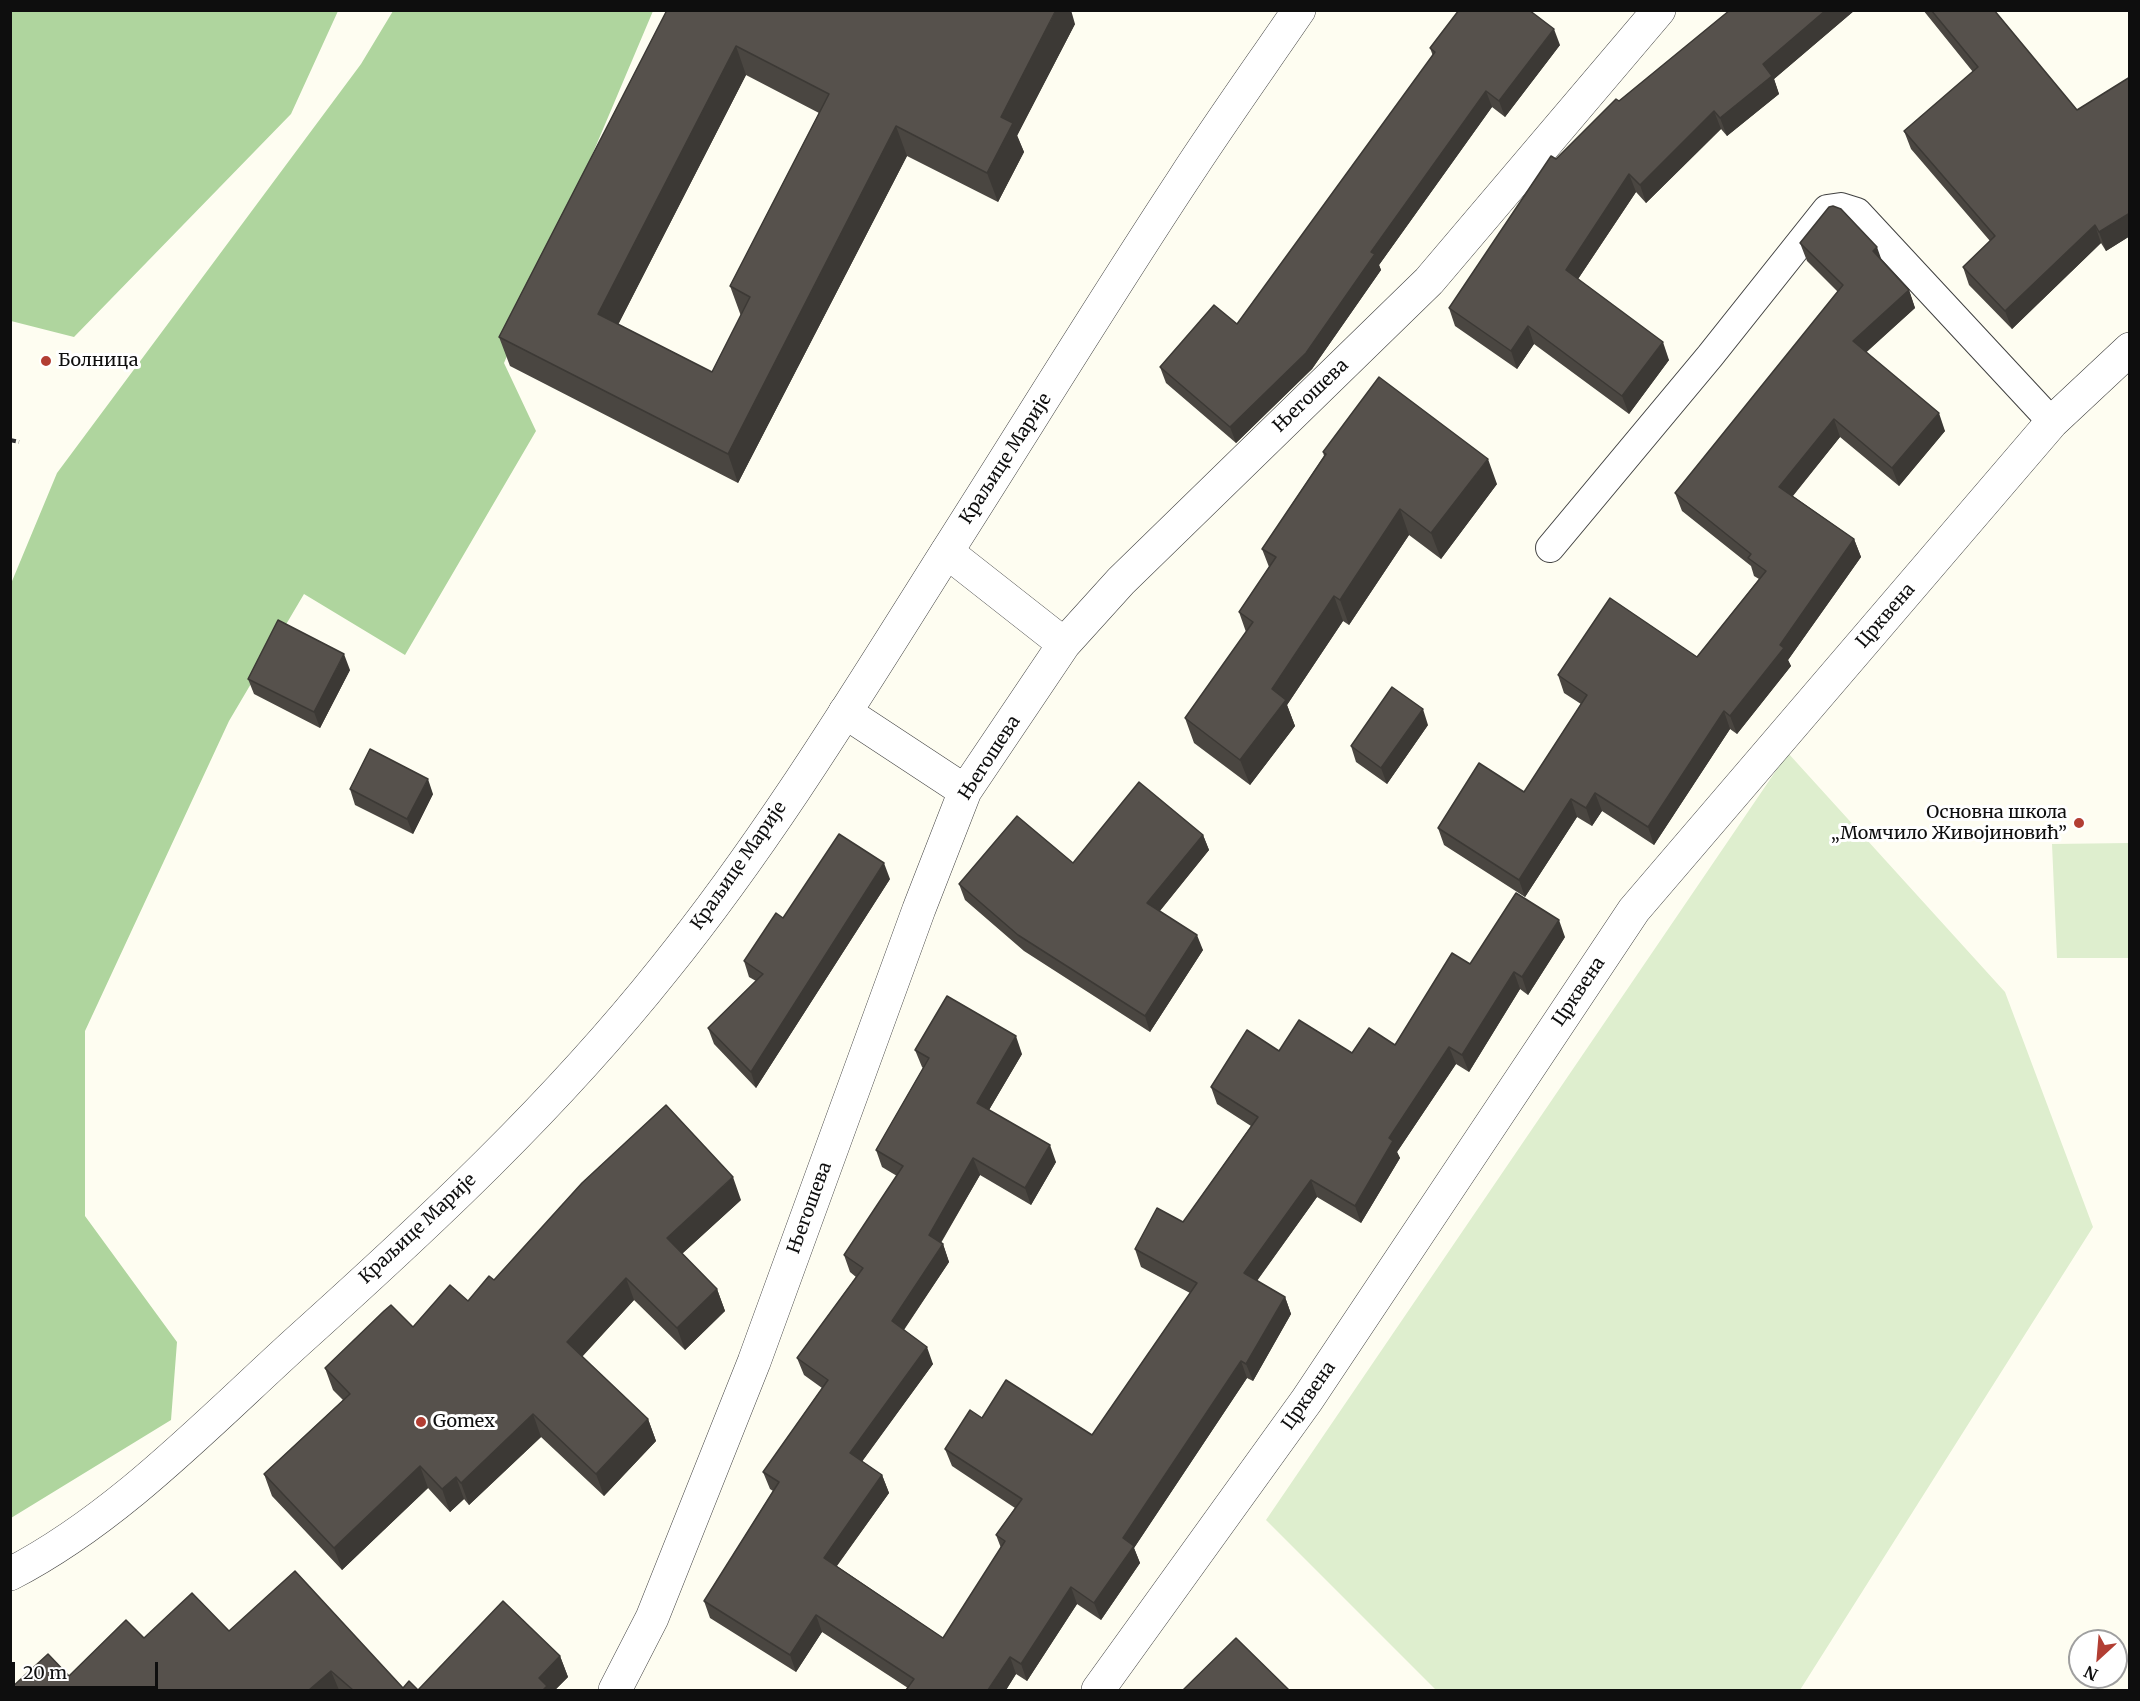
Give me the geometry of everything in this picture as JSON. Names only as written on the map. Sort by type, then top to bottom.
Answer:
[{"type":"street","name":"Краљице Марије","points":[[10,1574],[68,1538],[140,1483],[322,1319],[540,1112],[581,1069],[666,967],[744,860],[845,712],[1182,180],[1299,10]]},
{"type":"street","name":"Његошева","points":[[615,1690],[652,1618],[754,1362],[964,791],[1009,730],[1064,644],[1121,581],[1429,281],[1659,10]]},
{"type":"street","name":"Црквена","points":[[1098,1690],[1307,1400],[1634,910],[2052,422],[2130,349]]},
{"type":"street","points":[[947,552],[1064,644]]},
{"type":"street","points":[[845,712],[964,791]]},
{"type":"lane","points":[[1550,548],[1710,357],[1827,209],[1841,207],[1857,212],[2052,422]]},
{"type":"path","points":[[10,440],[19,442]]},
{"type":"green space","points":[[10,11],[338,11],[291,114],[74,337],[11,321]]},
{"type":"green space","points":[[393,11],[653,11],[504,363],[536,431],[405,655],[304,594],[229,721],[85,1031],[85,1216],[177,1342],[171,1420],[11,1518],[10,586],[57,473],[361,64]]},
{"type":"green space","points":[[1788,753],[2005,992],[2093,1227],[1800,1690],[1436,1690],[1266,1520]]},
{"type":"green space","points":[[2129,843],[2129,958],[2057,958],[2052,844]]},
{"type":"building","points":[[667,10],[1056,10],[1001,117],[1013,123],[987,173],[896,126],[728,454],[499,337]],"holes":[[[736,46],[829,94],[730,286],[750,297],[712,372],[598,314]]]},
{"type":"building","points":[[1459,10],[1529,10],[1554,29],[1499,101],[1486,91],[1371,252],[1375,254],[1306,353],[1230,427],[1160,367],[1214,305],[1237,324],[1435,52],[1430,48]]},
{"type":"building","points":[[1730,10],[1826,10],[1763,64],[1772,76],[1720,118],[1714,111],[1640,185],[1629,174],[1566,270],[1663,342],[1622,396],[1528,326],[1511,351],[1449,308],[1551,156],[1556,159],[1616,99],[1619,101]]},
{"type":"building","points":[[1931,10],[1994,10],[2077,110],[2130,77],[2130,213],[2099,232],[2095,225],[2005,311],[1963,267],[1995,236],[1904,131],[1978,67]]},
{"type":"building","points":[[1829,207],[1841,209],[1877,247],[1873,251],[1909,290],[1853,341],[1939,413],[1892,468],[1834,419],[1779,487],[1854,539],[1780,645],[1784,648],[1730,716],[1724,711],[1648,827],[1595,793],[1586,808],[1571,799],[1519,880],[1438,828],[1479,763],[1524,792],[1587,695],[1558,675],[1610,598],[1697,657],[1766,571],[1748,558],[1751,554],[1675,493],[1843,285],[1800,243]]},
{"type":"building","points":[[1379,377],[1488,459],[1431,533],[1400,509],[1340,600],[1334,596],[1272,689],[1286,700],[1240,760],[1185,718],[1253,622],[1239,612],[1276,557],[1262,549],[1326,454],[1323,452]]},
{"type":"building","points":[[278,620],[344,654],[314,712],[248,679]]},
{"type":"building","points":[[1392,687],[1423,709],[1381,768],[1351,746]]},
{"type":"building","points":[[370,749],[428,779],[407,819],[350,789]]},
{"type":"building","points":[[1139,782],[1203,835],[1147,903],[1197,935],[1145,1016],[1018,935],[959,884],[1017,816],[1073,863]]},
{"type":"building","points":[[839,834],[884,863],[751,1072],[708,1028],[763,974],[744,961],[776,913],[783,918]]},
{"type":"building","points":[[1516,893],[1559,920],[1522,977],[1514,972],[1462,1055],[1449,1047],[1389,1138],[1393,1141],[1355,1206],[1311,1180],[1244,1273],[1285,1297],[1246,1364],[1241,1361],[1123,1538],[1134,1546],[1094,1603],[1071,1587],[1021,1664],[1010,1657],[988,1690],[906,1690],[914,1679],[816,1615],[790,1655],[704,1601],[779,1482],[763,1472],[828,1380],[797,1358],[863,1268],[844,1255],[903,1166],[876,1150],[929,1058],[915,1050],[947,996],[1016,1036],[977,1103],[1050,1145],[1025,1188],[973,1158],[929,1235],[943,1244],[892,1321],[927,1347],[850,1453],[882,1475],[824,1558],[943,1638],[1005,1541],[996,1535],[1022,1499],[945,1449],[970,1410],[982,1418],[1006,1380],[1092,1435],[1197,1283],[1135,1249],[1157,1208],[1183,1222],[1258,1117],[1211,1087],[1247,1030],[1279,1051],[1299,1020],[1352,1053],[1369,1028],[1395,1045],[1452,953],[1470,964]]},
{"type":"building","points":[[666,1105],[733,1177],[667,1238],[717,1289],[677,1328],[626,1278],[567,1342],[648,1419],[596,1474],[533,1414],[461,1483],[456,1477],[442,1489],[420,1466],[334,1548],[264,1474],[350,1394],[325,1368],[391,1305],[413,1327],[450,1285],[468,1301],[489,1276],[494,1280],[582,1183]]},
{"type":"building","points":[[295,1571],[403,1688],[409,1681],[418,1690],[353,1690],[331,1671],[309,1690],[10,1690],[48,1654],[69,1676],[126,1620],[144,1638],[192,1593],[229,1631]]},
{"type":"building","points":[[503,1601],[560,1656],[539,1678],[547,1686],[543,1690],[418,1690]]},
{"type":"building","points":[[1236,1638],[1289,1690],[1183,1690]]},
{"type":"place","name":"Болница","points":[[46,361]]},
{"type":"place","name":"Основна школа „Момчило Живојиновић”","points":[[2079,823]]},
{"type":"place","name":"Gomex","points":[[421,1422]]}]
